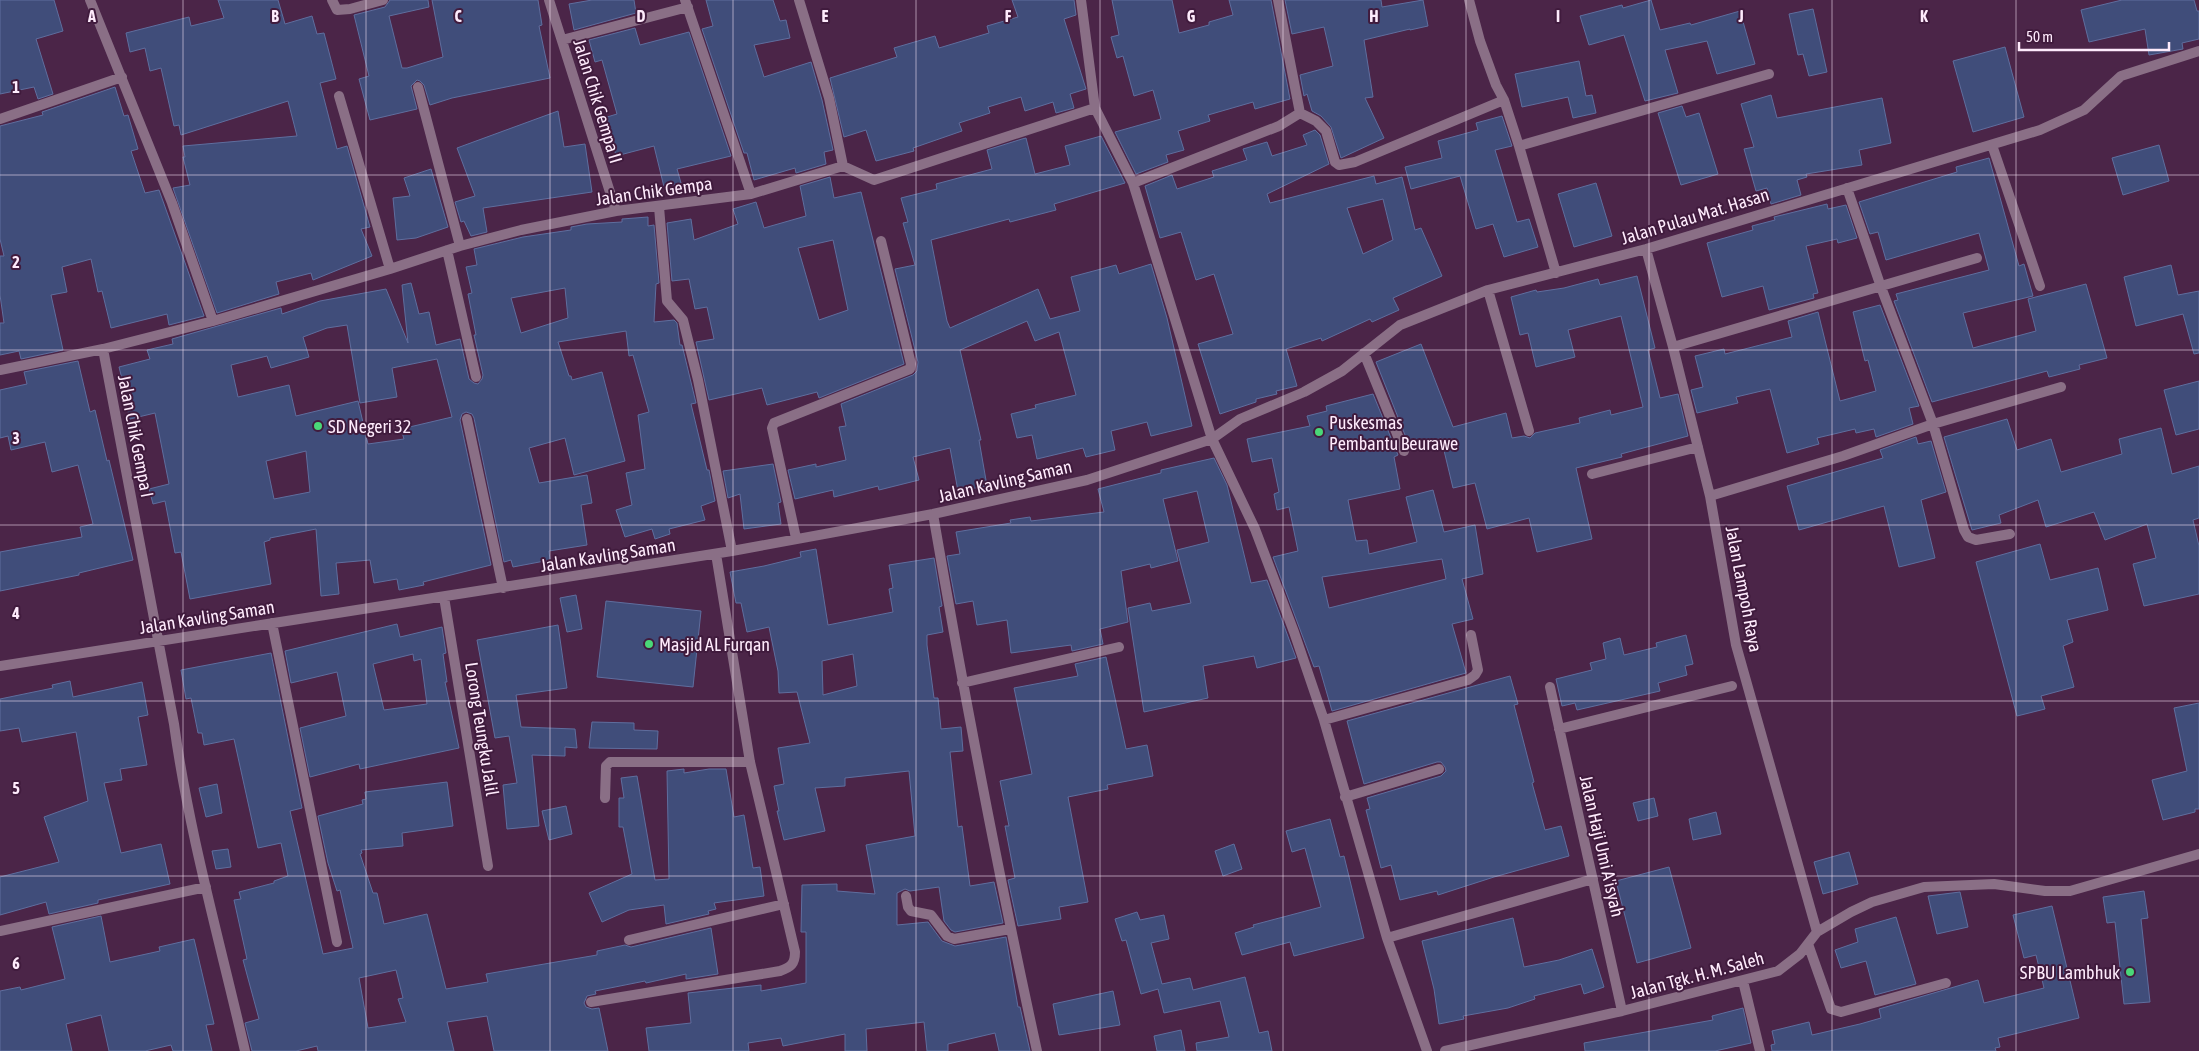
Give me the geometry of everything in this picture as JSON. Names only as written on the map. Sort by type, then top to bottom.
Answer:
[{"type":"street","points":[[0,370],[103,349],[213,321],[172,203],[90,0]]},
{"type":"street","points":[[332,0],[337,10],[350,9],[383,0]]},
{"type":"street","name":"Jalan Chik Gempa II","points":[[549,0],[616,211]]},
{"type":"street","points":[[799,0],[828,98],[843,166],[874,180],[1095,108]]},
{"type":"street","points":[[1081,0],[1095,108],[1133,183],[1212,439],[1255,529],[1294,632],[1324,720],[1387,938],[1427,1051]]},
{"type":"street","points":[[1278,0],[1300,113]]},
{"type":"street","points":[[1469,0],[1483,50],[1496,85],[1504,100],[1519,146],[1556,273]]},
{"type":"street","points":[[562,40],[686,4],[751,194]]},
{"type":"street","name":"Jalan Pulau Mat. Hasan","points":[[1212,439],[1240,420],[1304,392],[1342,371],[1400,324],[1488,290],[1646,249],[2040,130],[2084,110],[2121,76],[2199,51]]},
{"type":"street","points":[[1519,146],[1769,74]]},
{"type":"street","points":[[0,119],[122,77]]},
{"type":"street","points":[[418,87],[460,246]]},
{"type":"street","points":[[339,96],[390,269]]},
{"type":"street","points":[[1300,113],[1316,121],[1326,131],[1335,162],[1339,165],[1355,162],[1504,100]]},
{"type":"street","points":[[1133,183],[1279,126],[1300,113]]},
{"type":"street","points":[[1992,145],[2040,286]]},
{"type":"street","name":"Jalan Chik Gempa","points":[[213,321],[390,269],[460,246],[522,230],[616,211],[751,194],[843,166]]},
{"type":"street","points":[[1847,188],[1881,287],[1933,424],[1964,530],[1968,537],[1976,540],[2010,534]]},
{"type":"street","points":[[658,207],[667,300],[683,320],[698,380],[732,551]]},
{"type":"street","points":[[796,538],[772,428],[774,423],[910,369],[911,364],[881,241]]},
{"type":"street","name":"Jalan Lampoh Raya","points":[[1646,249],[1673,347],[1710,496],[1736,645],[1817,932]]},
{"type":"street","points":[[447,250],[476,377]]},
{"type":"street","points":[[1673,347],[1977,258]]},
{"type":"street","points":[[1488,290],[1529,432]]},
{"type":"street","name":"Jalan Chik Gempa I","points":[[103,349],[158,642],[180,772],[194,839],[245,1051]]},
{"type":"street","points":[[1364,352],[1404,451]]},
{"type":"street","points":[[1710,496],[1842,456],[1933,424],[2061,387]]},
{"type":"street","points":[[467,419],[503,588]]},
{"type":"street","name":"Jalan Kavling Saman","points":[[0,666],[716,554],[933,514],[1087,480],[1212,439]]},
{"type":"street","points":[[1592,474],[1698,447]]},
{"type":"street","points":[[933,514],[962,682],[1010,929],[1037,1051]]},
{"type":"street","points":[[591,1002],[780,971],[790,967],[795,961],[795,952],[750,762],[716,554]]},
{"type":"street","name":"Lorong Teungku Jalil","points":[[444,598],[488,866]]},
{"type":"street","points":[[272,623],[337,942]]},
{"type":"street","points":[[1324,720],[1468,680],[1478,670],[1471,635]]},
{"type":"street","points":[[962,682],[1118,647]]},
{"type":"street","points":[[1559,729],[1732,686]]},
{"type":"street","name":"Jalan Haji Umi A'isyah","points":[[1550,687],[1622,1011]]},
{"type":"street","points":[[605,798],[606,766],[610,762],[750,762]]},
{"type":"street","points":[[1345,797],[1439,769]]},
{"type":"street","name":"Jalan Tgk. H. M. Saleh","points":[[1445,1051],[1622,1011],[1778,971],[1800,954],[1817,932],[1851,912],[1872,902],[1924,887],[1994,884],[2045,891],[2070,891],[2199,854]]},
{"type":"street","points":[[1387,938],[1593,878]]},
{"type":"street","points":[[0,931],[206,887]]},
{"type":"street","points":[[906,896],[908,908],[911,911],[931,915],[937,920],[947,936],[954,939],[1010,929]]},
{"type":"street","points":[[629,940],[784,904]]},
{"type":"street","points":[[1808,944],[1831,1008],[1836,1011],[1841,1012],[1946,983]]},
{"type":"street","points":[[1744,981],[1760,1051]]},
{"type":"building","points":[[0,0],[54,0],[63,31],[36,39],[53,94],[38,99],[34,87],[0,94]]},
{"type":"building","points":[[218,0],[278,0],[285,24],[312,16],[317,34],[324,33],[336,79],[320,83],[337,149],[347,146],[370,227],[361,229],[372,256],[313,280],[311,273],[276,282],[279,294],[217,313],[173,188],[190,185],[183,157],[185,157],[183,146],[297,136],[288,101],[181,135],[179,125],[174,126],[161,68],[150,71],[145,48],[130,52],[126,33],[189,17],[191,26],[224,18]]},
{"type":"building","points":[[390,0],[428,0],[429,7],[389,16],[402,68],[407,68],[443,57],[432,0],[538,0],[542,25],[539,26],[550,78],[452,98],[430,105],[424,85],[417,80],[411,86],[417,109],[370,120],[359,79],[369,76],[354,15],[385,7]]},
{"type":"building","points":[[592,0],[634,0],[636,13],[574,30],[569,4]]},
{"type":"building","points":[[706,0],[773,0],[780,21],[786,20],[790,38],[754,45],[764,77],[811,62],[833,150],[824,152],[826,164],[796,173],[795,168],[754,180],[747,153],[744,153],[702,29],[713,26]]},
{"type":"building","points":[[1012,0],[1074,0],[1076,15],[1064,19],[1086,89],[1070,94],[1074,108],[1056,113],[1053,102],[1025,111],[1021,97],[988,107],[990,113],[959,123],[962,131],[913,148],[914,151],[876,161],[866,130],[844,137],[830,78],[897,57],[894,48],[935,36],[939,48],[989,33],[987,26],[1018,17]]},
{"type":"building","points":[[1112,0],[1172,0],[1179,33],[1209,25],[1209,22],[1233,15],[1229,0],[1271,0],[1290,99],[1255,109],[1253,102],[1208,115],[1210,121],[1178,131],[1184,150],[1166,155],[1168,162],[1136,174],[1115,132],[1161,119],[1153,90],[1134,96],[1123,56],[1117,58],[1111,37],[1119,35]]},
{"type":"building","points":[[1285,0],[1381,0],[1382,7],[1423,0],[1428,26],[1364,40],[1373,97],[1365,98],[1384,138],[1341,158],[1331,127],[1321,116],[1312,111],[1307,94],[1304,96],[1300,75],[1333,66],[1324,27],[1292,34]]},
{"type":"building","points":[[1651,0],[1660,30],[1690,23],[1691,25],[1740,11],[1755,64],[1717,74],[1707,41],[1665,50],[1678,93],[1645,101],[1624,35],[1589,45],[1580,16],[1622,5],[1623,8]]},
{"type":"building","points":[[2122,0],[2194,0],[2197,11],[2199,11],[2199,39],[2182,43],[2183,49],[2149,55],[2145,29],[2089,42],[2081,10]]},
{"type":"building","points":[[1813,9],[1827,72],[1809,76],[1803,54],[1798,55],[1789,14]]},
{"type":"building","points":[[635,28],[640,45],[689,32],[731,156],[677,169],[681,183],[664,187],[654,146],[616,156],[607,117],[617,114],[602,60],[595,62],[589,40]]},
{"type":"building","points":[[2005,47],[2024,117],[1973,132],[1953,61]]},
{"type":"building","points":[[1579,61],[1586,96],[1592,95],[1596,113],[1573,118],[1568,97],[1522,107],[1515,74]]},
{"type":"building","points":[[115,87],[124,116],[128,115],[138,149],[131,151],[145,193],[159,190],[204,316],[169,325],[167,314],[111,328],[102,291],[98,292],[91,259],[62,267],[67,292],[51,295],[63,350],[21,359],[19,351],[0,355],[0,323],[4,323],[0,295],[0,256],[4,256],[0,239],[0,126],[43,115],[42,112]]},
{"type":"building","points":[[1771,95],[1777,118],[1882,98],[1891,143],[1859,150],[1862,165],[1806,174],[1807,177],[1797,180],[1801,195],[1771,204],[1767,188],[1756,191],[1744,149],[1754,147],[1741,104]]},
{"type":"building","points":[[1682,106],[1686,117],[1699,113],[1718,174],[1681,185],[1658,113]]},
{"type":"building","points":[[558,111],[564,147],[585,144],[592,192],[483,208],[487,232],[471,236],[464,221],[461,222],[455,202],[475,196],[457,148]]},
{"type":"building","points":[[1502,116],[1512,146],[1495,150],[1517,222],[1529,219],[1538,247],[1504,257],[1493,224],[1476,229],[1460,176],[1411,189],[1405,167],[1442,158],[1438,141],[1478,130],[1476,123]]},
{"type":"building","points":[[1315,130],[1320,135],[1329,164],[1267,194],[1270,203],[1374,176],[1376,184],[1402,177],[1415,230],[1421,228],[1442,276],[1393,298],[1399,310],[1372,322],[1370,319],[1322,341],[1321,338],[1286,349],[1297,386],[1276,391],[1277,394],[1256,399],[1256,402],[1220,414],[1198,344],[1233,334],[1214,274],[1196,280],[1181,232],[1160,238],[1145,186],[1172,175],[1177,189],[1214,177],[1212,171],[1247,160],[1243,149],[1267,142],[1272,156],[1307,145],[1303,135]],"holes":[[[1383,199],[1393,240],[1363,254],[1347,208]]]},
{"type":"building","points":[[1101,136],[1125,183],[1054,204],[1056,210],[1010,222],[1009,219],[931,240],[947,321],[950,328],[1038,289],[1050,319],[1080,311],[1071,277],[1116,265],[1119,274],[1151,264],[1167,318],[1192,426],[1151,436],[1147,422],[1111,431],[1115,450],[1086,457],[1083,448],[1037,459],[1032,435],[1017,438],[1011,414],[1036,408],[1035,405],[1076,395],[1059,332],[1035,341],[1027,321],[960,350],[981,440],[979,440],[987,486],[958,491],[950,448],[913,457],[919,480],[879,490],[878,486],[834,497],[833,490],[795,499],[788,470],[816,464],[816,467],[846,460],[839,427],[846,426],[841,404],[913,375],[917,371],[918,362],[895,269],[915,265],[903,223],[908,222],[901,198],[937,189],[936,184],[992,169],[987,150],[1022,139],[1026,138],[1035,174],[1070,165],[1065,146]]},
{"type":"building","points":[[2159,145],[2169,181],[2123,195],[2112,158]]},
{"type":"building","points":[[1989,158],[2019,266],[2024,264],[2033,296],[1963,313],[1973,348],[2036,331],[2028,299],[2086,284],[2107,358],[2079,365],[2080,369],[2049,377],[2047,371],[1932,402],[1894,301],[1898,300],[1896,294],[1989,270],[1979,233],[1886,260],[1878,232],[1870,234],[1859,202],[1957,172],[1956,167]]},
{"type":"building","points":[[431,169],[448,227],[416,238],[397,240],[393,198],[410,196],[404,178]]},
{"type":"building","points":[[830,177],[834,198],[861,192],[904,364],[819,398],[817,392],[767,405],[762,388],[709,400],[696,342],[714,339],[707,307],[695,309],[689,279],[672,281],[667,223],[691,219],[694,240],[738,224],[733,209],[756,202],[764,228],[806,216],[800,186]],"holes":[[[833,240],[848,310],[819,320],[798,248]]]},
{"type":"building","points":[[1596,183],[1612,236],[1574,247],[1558,194]]},
{"type":"building","points":[[1827,204],[1828,209],[1846,205],[1857,238],[1838,243],[1837,239],[1806,246],[1818,293],[1813,294],[1814,298],[1769,310],[1763,286],[1722,297],[1707,243],[1753,230],[1752,226],[1775,220],[1774,217]]},
{"type":"building","points":[[648,217],[648,226],[654,225],[659,283],[656,284],[654,322],[674,320],[677,323],[680,345],[682,345],[696,403],[691,404],[707,470],[709,470],[715,501],[701,506],[705,520],[669,529],[670,534],[655,539],[652,529],[625,537],[616,510],[632,505],[626,473],[645,469],[638,415],[649,412],[633,355],[629,356],[626,331],[558,342],[572,380],[602,372],[625,461],[574,475],[565,438],[529,448],[539,483],[587,475],[592,503],[581,505],[587,545],[549,551],[550,560],[513,567],[511,560],[504,562],[474,418],[472,414],[466,412],[462,414],[460,420],[491,565],[423,582],[424,585],[399,590],[397,579],[374,583],[370,560],[336,563],[339,594],[321,596],[316,529],[270,538],[270,540],[264,542],[271,584],[190,599],[181,552],[175,553],[165,501],[153,504],[149,489],[169,484],[155,413],[130,419],[119,367],[150,359],[147,350],[173,344],[172,339],[281,308],[282,314],[320,301],[386,289],[408,343],[402,285],[411,283],[419,314],[429,312],[436,345],[460,339],[469,379],[478,384],[483,375],[474,335],[476,335],[468,294],[472,293],[466,267],[477,265],[474,249],[523,237],[571,230],[571,227],[587,224],[622,222],[622,219]],"holes":[[[565,288],[568,318],[521,333],[511,298]],[[347,325],[360,403],[397,397],[392,368],[437,359],[452,417],[401,429],[404,439],[368,444],[358,401],[296,416],[289,385],[238,397],[231,365],[267,356],[271,368],[309,357],[303,337],[327,328]],[[306,451],[310,492],[274,499],[266,461]]]},
{"type":"building","points":[[2171,265],[2178,295],[2199,291],[2199,353],[2194,354],[2183,314],[2136,326],[2124,277]]},
{"type":"building","points":[[1637,276],[1655,348],[1648,350],[1660,398],[1678,394],[1688,436],[1621,454],[1622,457],[1576,468],[1592,539],[1537,552],[1529,518],[1487,529],[1475,483],[1453,488],[1441,438],[1411,450],[1376,362],[1421,344],[1453,427],[1506,413],[1512,438],[1524,436],[1530,438],[1535,433],[1580,423],[1579,418],[1610,410],[1611,415],[1643,407],[1621,316],[1568,330],[1575,357],[1536,367],[1528,333],[1520,335],[1511,297],[1536,290],[1537,292],[1564,288],[1598,279],[1600,285]]},
{"type":"building","points":[[1880,305],[1919,406],[1909,408],[1913,424],[1876,437],[1874,429],[1856,433],[1855,429],[1817,438],[1819,444],[1787,453],[1770,389],[1736,397],[1738,403],[1697,413],[1691,390],[1703,387],[1695,356],[1724,349],[1725,354],[1792,337],[1788,321],[1818,312],[1840,401],[1876,391],[1868,360],[1865,361],[1853,312]]},
{"type":"building","points":[[78,361],[90,412],[95,410],[107,461],[109,460],[133,560],[79,573],[79,575],[0,591],[0,552],[82,537],[80,527],[93,524],[78,465],[52,472],[45,442],[11,450],[8,436],[0,438],[0,390],[27,384],[24,372]]},
{"type":"building","points":[[2199,381],[2199,429],[2176,435],[2164,390]]},
{"type":"building","points":[[1373,394],[1398,455],[1394,457],[1400,489],[1348,500],[1356,541],[1367,540],[1369,554],[1417,542],[1406,497],[1433,490],[1444,532],[1475,525],[1483,574],[1462,579],[1473,619],[1452,624],[1466,673],[1332,711],[1319,666],[1314,667],[1273,557],[1298,551],[1289,507],[1277,510],[1274,494],[1279,492],[1272,458],[1252,462],[1247,439],[1310,426],[1307,416],[1327,411],[1326,406]],"holes":[[[1442,559],[1446,579],[1329,608],[1322,577]]]},
{"type":"building","points":[[2007,419],[2017,450],[2051,439],[2061,472],[2122,454],[2119,439],[2161,428],[2172,474],[2199,466],[2199,518],[2193,520],[2199,546],[2199,594],[2144,606],[2133,564],[2156,558],[2147,524],[2105,540],[2094,512],[2046,527],[2038,500],[1999,515],[2001,523],[1972,530],[1944,437]]},
{"type":"building","points":[[1916,437],[1918,444],[1931,441],[1946,492],[1921,500],[1935,558],[1899,567],[1884,506],[1799,530],[1787,486],[1883,458],[1880,450]]},
{"type":"building","points":[[1214,458],[1227,485],[1251,583],[1267,580],[1296,658],[1257,668],[1254,656],[1203,666],[1208,698],[1144,712],[1128,608],[1150,603],[1152,611],[1191,603],[1177,550],[1209,542],[1197,491],[1163,499],[1178,561],[1151,568],[1150,564],[1121,571],[1128,622],[1100,629],[1103,644],[1072,651],[1071,645],[1011,653],[1007,620],[977,625],[973,601],[956,604],[947,556],[960,554],[956,532],[1011,523],[1010,520],[1030,517],[1031,521],[1104,512],[1098,489],[1161,473],[1161,470]]},
{"type":"building","points":[[773,464],[781,502],[778,503],[781,524],[744,529],[740,494],[728,498],[723,471]]},
{"type":"building","points":[[2040,544],[2050,580],[2098,568],[2108,610],[2067,620],[2073,642],[2063,646],[2074,687],[2041,696],[2045,709],[2017,716],[1976,562]]},
{"type":"building","points":[[816,549],[828,625],[893,612],[889,589],[893,588],[889,565],[934,558],[942,606],[939,607],[943,632],[927,635],[927,645],[934,698],[938,698],[941,729],[961,727],[963,751],[950,752],[958,827],[962,826],[970,886],[994,882],[1003,923],[955,932],[951,930],[944,921],[939,887],[910,891],[905,889],[897,893],[897,925],[928,922],[942,941],[955,946],[1006,937],[1018,1007],[1020,1007],[1030,1051],[999,1051],[995,1033],[948,1044],[948,1051],[927,1051],[924,1022],[866,1029],[867,1051],[845,1051],[845,1034],[783,1046],[781,1038],[748,1043],[749,1051],[649,1051],[646,1028],[691,1023],[688,993],[761,985],[761,991],[806,983],[806,932],[801,932],[802,885],[837,884],[837,891],[875,894],[866,845],[915,836],[909,771],[845,778],[845,786],[815,788],[825,831],[784,840],[777,811],[779,811],[774,786],[784,784],[778,748],[810,743],[797,692],[779,693],[778,671],[769,627],[747,632],[741,603],[736,603],[730,572],[801,557],[800,552]],"holes":[[[853,654],[857,686],[823,695],[822,661]]]},
{"type":"building","points":[[576,595],[582,629],[567,632],[560,598]]},
{"type":"building","name":"Masjid AL Furqan","points":[[606,601],[701,611],[693,687],[597,677]]},
{"type":"building","points":[[397,624],[400,637],[442,627],[446,653],[443,654],[447,682],[445,682],[459,748],[360,769],[359,764],[310,777],[300,728],[346,716],[337,672],[291,683],[285,651]],"holes":[[[413,654],[414,661],[421,659],[427,704],[384,710],[373,664]]]},
{"type":"building","points":[[558,625],[567,688],[516,695],[521,727],[575,729],[577,748],[565,747],[565,756],[532,755],[539,826],[507,829],[503,785],[517,783],[509,736],[495,738],[477,640]]},
{"type":"building","points":[[1686,635],[1693,664],[1685,666],[1687,675],[1658,683],[1660,691],[1577,710],[1575,703],[1562,706],[1556,679],[1592,670],[1590,663],[1606,659],[1603,643],[1620,638],[1624,655],[1657,647],[1656,643]]},
{"type":"building","points":[[271,653],[302,808],[290,811],[323,954],[353,948],[340,890],[337,891],[328,863],[318,816],[363,804],[362,800],[366,799],[365,792],[447,782],[453,826],[402,833],[403,846],[361,850],[362,853],[360,854],[373,893],[377,893],[384,924],[427,914],[446,989],[488,982],[486,974],[597,955],[597,951],[625,945],[631,947],[711,928],[718,974],[686,979],[686,974],[646,983],[645,981],[595,991],[596,994],[587,996],[584,1003],[586,1007],[592,1009],[599,1008],[608,1051],[494,1051],[487,1016],[447,1022],[454,1051],[318,1051],[317,1046],[296,1051],[252,1051],[245,1023],[259,1019],[243,960],[247,959],[234,900],[241,899],[239,892],[274,883],[274,881],[288,876],[281,843],[258,848],[234,739],[204,745],[202,733],[198,733],[191,698],[186,699],[181,670]],"holes":[[[396,970],[403,998],[398,999],[406,1022],[368,1028],[359,978]]]},
{"type":"building","points":[[1106,657],[1126,749],[1147,745],[1153,776],[1107,785],[1108,789],[1068,797],[1088,902],[1059,907],[1061,919],[1018,926],[1008,880],[1015,878],[1005,826],[1009,826],[1000,781],[1032,774],[1014,688],[1078,676],[1075,664]]},
{"type":"building","points":[[1510,676],[1518,704],[1514,705],[1545,830],[1561,826],[1569,856],[1438,895],[1437,891],[1400,900],[1391,865],[1381,868],[1366,810],[1370,809],[1367,798],[1441,776],[1446,771],[1445,767],[1441,762],[1437,762],[1364,784],[1347,721]]},
{"type":"building","points":[[70,681],[73,697],[142,682],[148,715],[138,717],[147,765],[120,769],[122,780],[104,783],[121,853],[161,844],[170,884],[98,900],[98,903],[49,914],[46,902],[0,915],[0,877],[59,862],[44,817],[88,801],[76,732],[22,742],[19,728],[0,731],[0,699],[53,688],[52,685]]},
{"type":"building","points":[[2199,703],[2199,809],[2195,809],[2195,812],[2163,820],[2152,780],[2187,771],[2174,708]]},
{"type":"building","points":[[592,722],[634,723],[634,730],[658,731],[657,749],[589,748]]},
{"type":"building","points":[[684,769],[684,773],[709,769],[726,769],[734,817],[744,815],[753,868],[760,867],[764,896],[714,903],[716,909],[708,911],[709,914],[666,924],[664,905],[629,910],[602,922],[589,893],[632,874],[623,827],[619,827],[619,798],[624,798],[621,778],[637,776],[655,880],[669,879],[667,771]]},
{"type":"building","points":[[217,784],[222,813],[206,817],[199,788]]},
{"type":"building","points":[[1654,798],[1658,816],[1638,821],[1633,803]]},
{"type":"building","points":[[566,806],[572,834],[549,840],[542,811]]},
{"type":"building","points":[[1716,812],[1721,834],[1693,840],[1689,819]]},
{"type":"building","points":[[1330,819],[1340,857],[1344,856],[1364,938],[1294,956],[1290,942],[1242,955],[1235,933],[1254,927],[1253,925],[1321,907],[1305,848],[1292,852],[1286,831]]},
{"type":"building","points":[[1234,844],[1242,869],[1223,876],[1215,851]]},
{"type":"building","points":[[228,849],[231,867],[216,869],[212,851]]},
{"type":"building","points":[[1849,852],[1858,884],[1823,894],[1814,862]]},
{"type":"building","points":[[1669,867],[1691,948],[1637,963],[1616,881]]},
{"type":"building","points":[[2144,891],[2148,918],[2141,919],[2150,1002],[2124,1004],[2115,922],[2107,923],[2103,897]]},
{"type":"building","points":[[1960,892],[1968,927],[1937,934],[1928,896]]},
{"type":"building","points":[[2052,906],[2079,1018],[1998,1038],[2000,1047],[1995,1048],[1996,1051],[1772,1051],[1771,1045],[1775,1044],[1772,1031],[1809,1022],[1812,1035],[1860,1024],[1881,1018],[1879,1009],[1978,980],[1984,1003],[2044,988],[2036,955],[2024,958],[2013,915]]},
{"type":"building","points":[[1137,912],[1140,920],[1164,915],[1169,939],[1151,943],[1162,984],[1190,978],[1193,990],[1245,977],[1259,1033],[1268,1031],[1272,1051],[1197,1051],[1196,1043],[1229,1037],[1220,1001],[1164,1013],[1158,989],[1141,994],[1126,940],[1122,941],[1115,919]]},
{"type":"building","points":[[101,916],[110,962],[160,951],[159,947],[194,939],[214,1024],[206,1025],[212,1051],[173,1051],[171,1045],[145,1051],[109,1051],[101,1015],[66,1024],[72,1051],[0,1051],[0,991],[20,987],[21,990],[65,979],[52,927]]},
{"type":"building","points":[[1896,917],[1916,984],[1875,995],[1866,961],[1841,968],[1835,950],[1858,942],[1855,929]]},
{"type":"building","points":[[1513,918],[1524,967],[1559,960],[1592,949],[1604,987],[1584,994],[1581,984],[1534,996],[1535,999],[1508,1008],[1463,1016],[1464,1019],[1439,1024],[1434,989],[1422,941]]},
{"type":"building","points":[[1113,991],[1120,1025],[1059,1035],[1053,1004]]},
{"type":"building","points":[[1743,1008],[1751,1043],[1715,1051],[1585,1051],[1584,1043],[1713,1020],[1712,1016]]},
{"type":"building","points":[[1181,1030],[1185,1051],[1157,1051],[1154,1036]]},
{"type":"place","name":"SD Negeri 32","points":[[318,426]]},
{"type":"place","name":"Puskesmas Pembantu Beurawe","points":[[1319,432]]},
{"type":"place","name":"Masjid AL Furqan","points":[[649,644]]},
{"type":"place","name":"SPBU Lambhuk","points":[[2130,972]]}]
